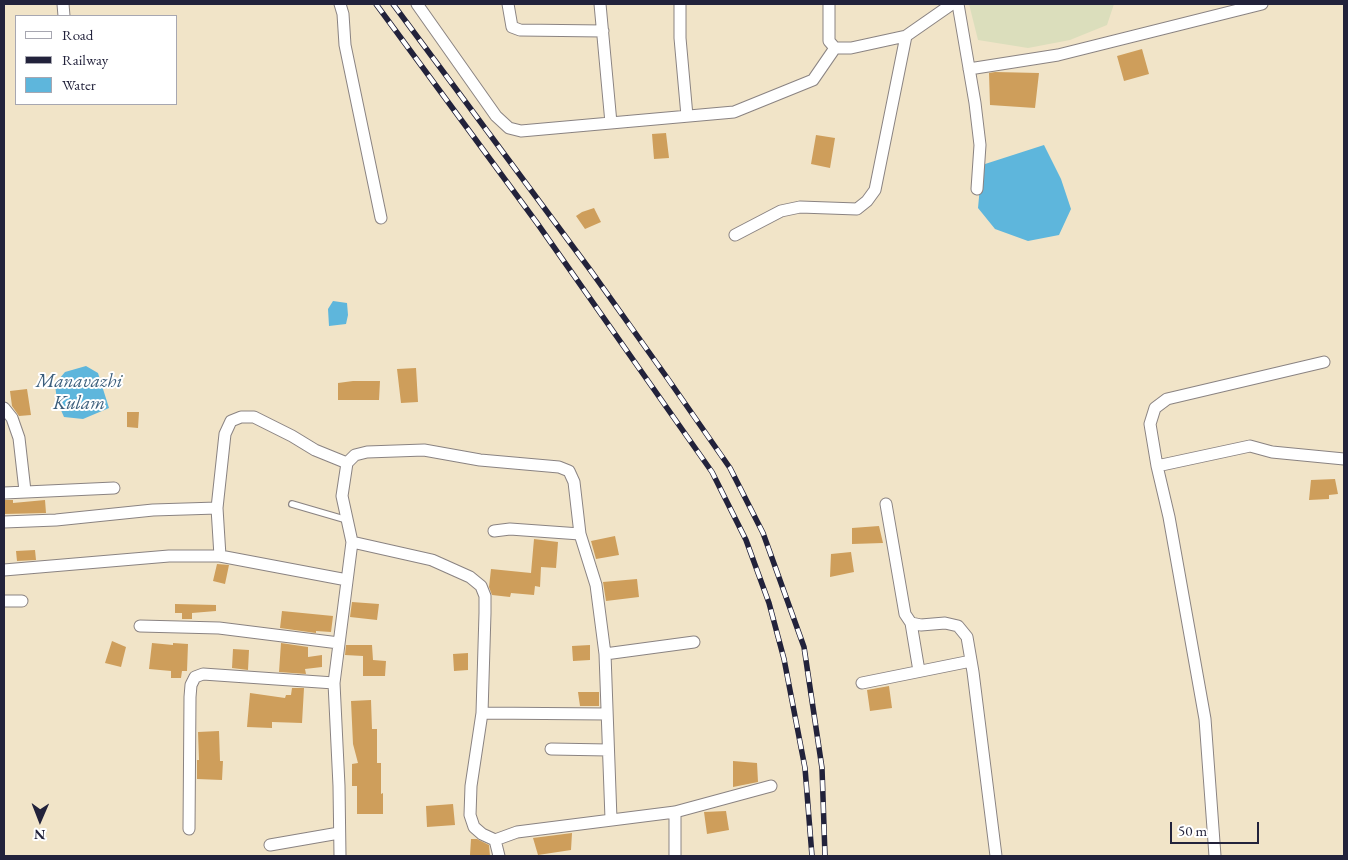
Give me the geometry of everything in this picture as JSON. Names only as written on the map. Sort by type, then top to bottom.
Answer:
[{"type":"street","points":[[340,4],[343,14],[345,46],[381,218]]},
{"type":"street","points":[[417,4],[496,116],[510,128],[521,131],[734,112],[813,80],[835,48]]},
{"type":"street","points":[[508,4],[512,27],[520,30],[602,30]]},
{"type":"street","points":[[600,4],[611,123]]},
{"type":"street","points":[[680,4],[680,38],[687,116]]},
{"type":"street","points":[[829,4],[829,41],[835,48],[851,48],[906,36],[952,4]]},
{"type":"street","points":[[958,4],[975,103],[980,145],[977,189]]},
{"type":"street","points":[[969,69],[1058,55],[1262,4]]},
{"type":"street","points":[[736,235],[781,211],[800,207],[857,209],[867,201],[875,190],[906,36]]},
{"type":"street","points":[[1215,856],[1204,719],[1169,517],[1157,466],[1150,424],[1155,408],[1167,399],[1324,362]]},
{"type":"street","points":[[4,408],[12,418],[19,438],[25,491]]},
{"type":"street","points":[[220,556],[218,508],[225,434],[231,421],[241,417],[254,418],[292,436],[315,450],[347,463]]},
{"type":"street","points":[[1157,466],[1250,446],[1272,452],[1344,459]]},
{"type":"street","points":[[340,856],[334,682],[352,542],[342,496],[347,463],[356,455],[367,452],[424,450],[480,460],[559,467],[569,471],[574,482],[580,534],[596,585],[605,654],[611,819]]},
{"type":"street","points":[[4,493],[114,488]]},
{"type":"street","points":[[886,504],[905,614],[910,623],[919,671]]},
{"type":"street","points":[[4,522],[56,520],[154,510],[218,508]]},
{"type":"street","points":[[494,531],[510,529],[580,534]]},
{"type":"street","points":[[352,542],[432,560],[470,577],[481,586],[485,596],[482,713],[471,786],[470,815],[474,827],[482,834],[495,840],[517,832],[675,812],[771,786]]},
{"type":"street","points":[[4,570],[168,556],[220,556],[348,580]]},
{"type":"street","points":[[4,601],[22,601]]},
{"type":"street","points":[[910,623],[921,625],[945,623],[958,626],[967,637],[996,856]]},
{"type":"street","points":[[140,626],[219,628],[339,643]]},
{"type":"street","points":[[605,654],[694,642]]},
{"type":"street","points":[[862,683],[971,661]]},
{"type":"street","points":[[189,828],[190,697],[191,685],[195,677],[203,674],[334,682]]},
{"type":"street","points":[[482,713],[607,714]]},
{"type":"street","points":[[551,749],[608,750]]},
{"type":"street","points":[[675,812],[675,856]]},
{"type":"street","points":[[270,845],[339,833]]},
{"type":"street","points":[[495,840],[499,856]]},
{"type":"lane","points":[[292,504],[347,520]]},
{"type":"shaded area","points":[[969,4],[1114,4],[1107,25],[1070,40],[1028,48],[978,40]]},
{"type":"water","points":[[1044,145],[1061,179],[1071,209],[1059,235],[1028,241],[995,229],[978,208],[982,165]]},
{"type":"water","points":[[333,301],[347,303],[348,315],[346,324],[329,326],[328,309]]},
{"type":"water","name":"Manavazhi Kulam","points":[[86,366],[98,373],[109,408],[83,419],[64,417],[57,401],[55,384],[65,372]]},
{"type":"building","points":[[1142,49],[1149,74],[1124,81],[1117,56]]},
{"type":"building","points":[[989,73],[1039,73],[1035,108],[990,105]]},
{"type":"building","points":[[666,133],[669,158],[654,159],[652,134]]},
{"type":"building","points":[[816,135],[835,138],[830,168],[811,164]]},
{"type":"building","points":[[594,208],[601,222],[585,229],[576,216]]},
{"type":"building","points":[[416,368],[418,402],[401,403],[397,369]]},
{"type":"building","points":[[380,381],[379,400],[338,400],[338,383]]},
{"type":"building","points":[[27,389],[31,415],[19,416],[12,406],[10,391]]},
{"type":"building","points":[[127,412],[139,412],[138,428],[127,427]]},
{"type":"building","points":[[1335,479],[1338,494],[1329,495],[1329,499],[1309,500],[1311,480]]},
{"type":"building","points":[[4,500],[13,500],[13,503],[45,500],[46,513],[4,514]]},
{"type":"building","points":[[879,526],[883,543],[852,544],[852,528]]},
{"type":"building","points":[[615,536],[619,555],[596,559],[591,541]]},
{"type":"building","points":[[534,539],[558,542],[556,568],[541,567],[540,587],[535,586],[534,595],[511,593],[510,597],[492,595],[489,587],[491,569],[531,573]]},
{"type":"building","points":[[35,550],[36,560],[17,561],[16,551]]},
{"type":"building","points":[[851,552],[854,572],[830,577],[831,554]]},
{"type":"building","points":[[217,564],[229,565],[225,584],[213,581]]},
{"type":"building","points":[[637,579],[639,597],[606,601],[603,582]]},
{"type":"building","points":[[352,602],[379,604],[377,620],[350,617]]},
{"type":"building","points":[[175,604],[216,605],[216,611],[192,613],[192,619],[182,619],[182,613],[175,613]]},
{"type":"building","points":[[282,611],[333,616],[331,632],[316,631],[316,633],[280,628]]},
{"type":"building","points":[[112,641],[126,647],[121,667],[105,663]]},
{"type":"building","points":[[152,643],[188,644],[187,671],[182,671],[181,678],[171,678],[171,671],[149,669]]},
{"type":"building","points":[[281,643],[308,647],[308,657],[322,655],[322,667],[305,669],[306,674],[279,672]]},
{"type":"building","points":[[346,645],[372,645],[373,660],[386,661],[385,676],[363,676],[363,656],[345,655]]},
{"type":"building","points":[[590,645],[590,660],[573,661],[572,646]]},
{"type":"building","points":[[233,649],[249,650],[248,670],[232,668]]},
{"type":"building","points":[[468,653],[468,670],[454,671],[453,654]]},
{"type":"building","points":[[889,686],[892,708],[870,711],[867,690]]},
{"type":"building","points":[[292,688],[304,688],[302,723],[272,722],[272,728],[247,727],[250,693],[285,698],[286,695],[291,695]]},
{"type":"building","points":[[578,692],[599,692],[599,706],[580,706]]},
{"type":"building","points":[[371,700],[372,729],[377,729],[377,763],[381,763],[383,814],[357,814],[357,786],[352,786],[352,764],[358,763],[353,744],[351,701]]},
{"type":"building","points":[[219,731],[220,761],[223,761],[222,780],[197,779],[197,760],[199,760],[198,732]]},
{"type":"building","points":[[733,761],[757,763],[758,782],[733,787]]},
{"type":"building","points":[[453,804],[455,825],[427,827],[426,806]]},
{"type":"building","points":[[726,811],[729,830],[707,834],[704,812]]},
{"type":"building","points":[[572,833],[571,850],[538,855],[533,838]]},
{"type":"building","points":[[471,839],[477,839],[489,845],[490,856],[470,855]]},
{"type":"railway","points":[[376,4],[537,223],[712,472],[746,540],[769,603],[784,659],[805,768],[812,856]]},
{"type":"railway","points":[[393,4],[591,271],[668,379],[730,468],[763,533],[804,647],[822,768],[825,856]]}]
